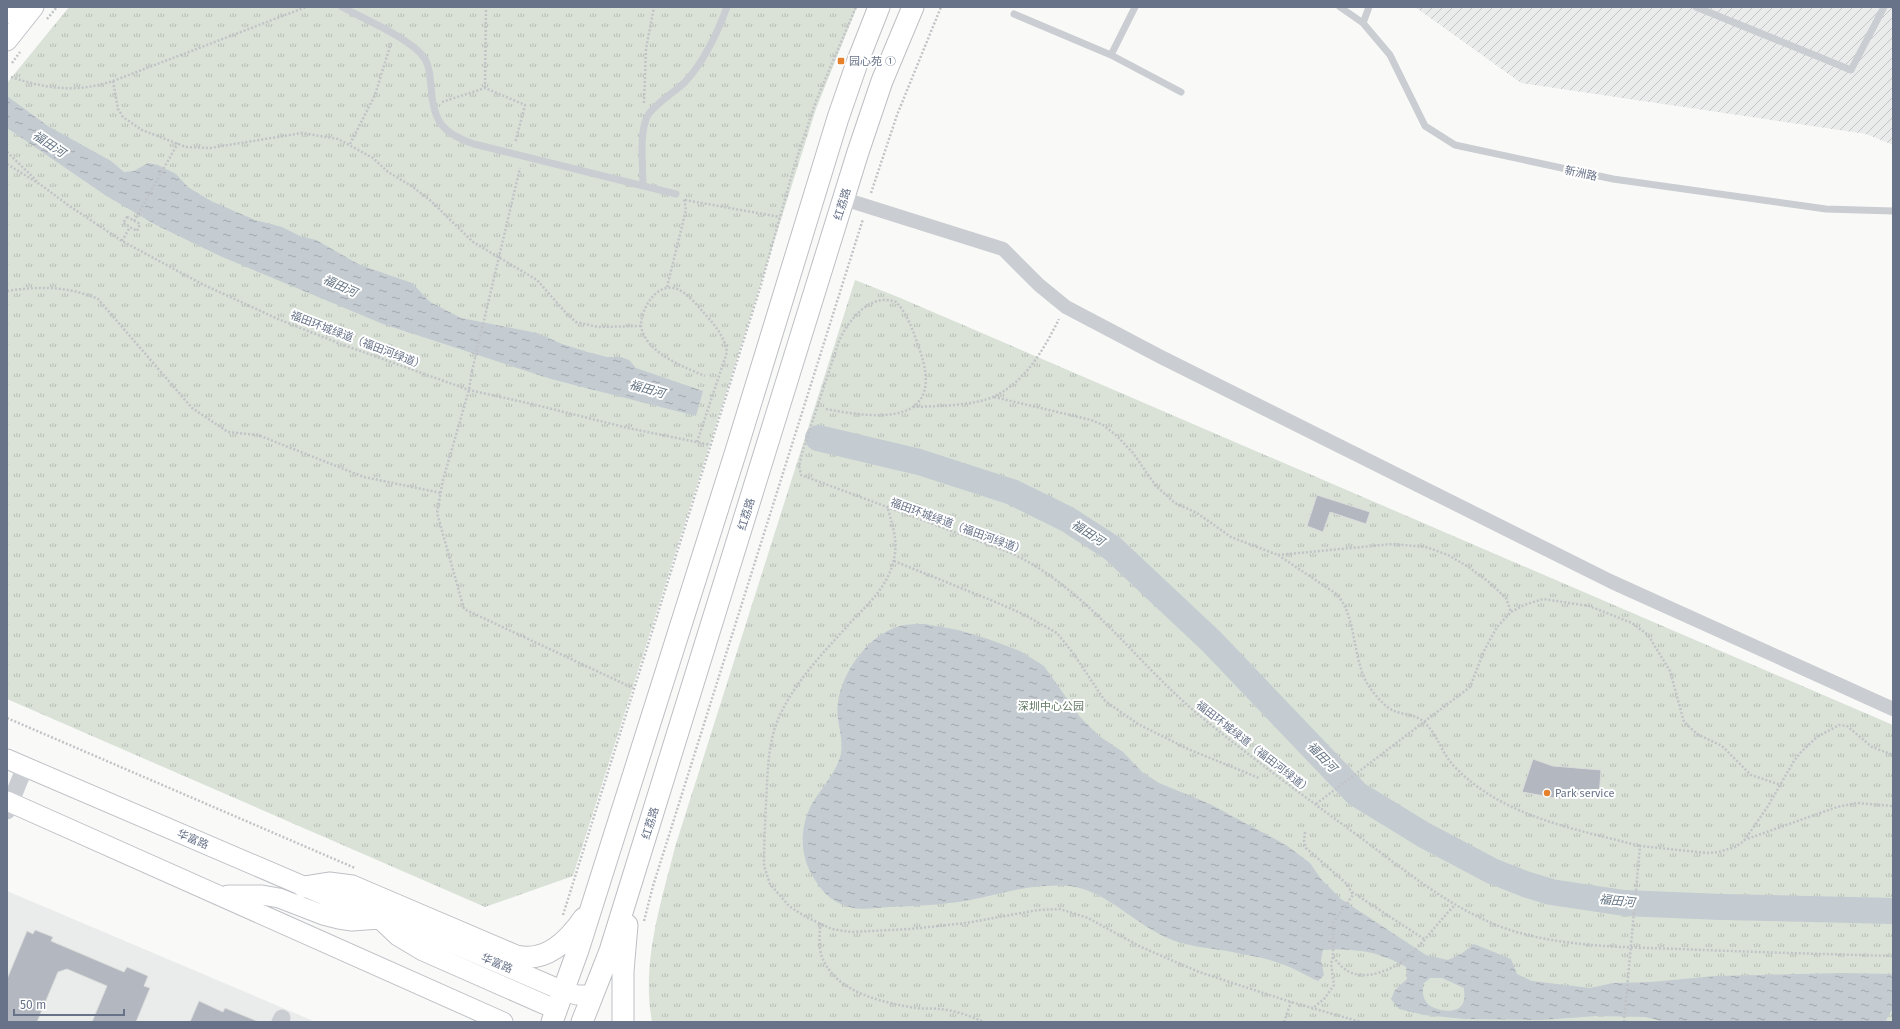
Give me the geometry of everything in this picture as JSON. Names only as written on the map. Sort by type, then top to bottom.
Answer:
[{"type":"main road","points":[[7,14],[12,7]]},
{"type":"main road","points":[[7,41],[34,7]]},
{"type":"main road","points":[[558,1008],[592,906],[736,451],[838,118],[857,63],[879,7]]},
{"type":"main road","name":"红荔路","points":[[582,1022],[610,951],[882,81],[913,7]]},
{"type":"main road","name":"华富路","points":[[7,759],[380,919],[413,926],[558,1008],[577,1022]]},
{"type":"main road","name":"华富路","points":[[8,805],[218,895],[503,1022]]},
{"type":"main road","points":[[304,887],[329,884],[352,886],[524,958],[533,958],[547,954],[559,946],[578,926],[592,906]]},
{"type":"main road","points":[[623,1022],[623,971],[630,886]]},
{"type":"main road","name":"华富路","points":[[218,895],[279,898],[323,915],[352,921],[380,919]]},
{"type":"main road","name":"华富路","points":[[558,1008],[577,995],[593,995]]},
{"type":"street","points":[[844,199],[1003,249],[1039,285],[1066,307],[1161,357],[1612,582],[1893,709]]},
{"type":"street","points":[[8,805],[25,767]]},
{"type":"lane","points":[[342,7],[393,34],[413,47],[425,60],[430,77],[432,106],[439,123],[454,136],[474,144],[643,184],[676,194]]},
{"type":"lane","points":[[643,184],[643,129],[647,116],[685,82],[695,69],[720,25],[727,7]]},
{"type":"lane","points":[[1111,55],[1135,7]]},
{"type":"lane","name":"新洲路","points":[[1340,7],[1363,23],[1390,55],[1425,126],[1455,145],[1613,179],[1826,209],[1893,211]]},
{"type":"lane","points":[[1363,23],[1369,7]]},
{"type":"lane","points":[[1696,7],[1851,70],[1884,7]]},
{"type":"lane","points":[[1014,14],[1111,55],[1181,92]]},
{"type":"path","points":[[11,77],[46,87],[66,89],[88,88],[113,80],[306,7]]},
{"type":"path","points":[[485,88],[486,7]]},
{"type":"path","points":[[647,116],[644,100],[644,68],[646,48],[654,7]]},
{"type":"path","points":[[562,917],[711,445],[794,167],[816,101],[856,7]]},
{"type":"path","points":[[644,923],[653,886],[867,206],[897,115],[941,7]]},
{"type":"path","points":[[350,144],[375,95],[393,34]]},
{"type":"path","points":[[113,80],[118,109],[124,117],[142,130],[186,147],[210,148],[302,133],[338,139],[350,144],[373,158],[388,172],[413,187],[431,201],[473,242],[537,280],[566,313],[576,322],[598,327],[640,326]]},
{"type":"path","points":[[432,106],[485,88],[525,105],[512,153]]},
{"type":"path","points":[[134,221],[178,144]]},
{"type":"path","name":"福田环城绿道（福田河绿道）","points":[[7,152],[41,185]]},
{"type":"path","name":"福田环城绿道（福田河绿道）","points":[[7,164],[41,185],[122,241],[202,284],[278,319],[364,353],[469,390],[628,428],[711,445]]},
{"type":"path","points":[[520,168],[469,390],[437,513],[464,609],[633,688]]},
{"type":"path","points":[[676,194],[685,200],[780,217]]},
{"type":"path","points":[[667,287],[686,210],[685,200]]},
{"type":"path","points":[[127,217],[140,224],[137,231],[130,227],[123,223],[127,217]]},
{"type":"path","points":[[122,241],[130,227]]},
{"type":"path","points":[[7,292],[30,287],[53,287],[83,292],[98,299],[192,408],[228,432],[258,435],[364,478],[441,493]]},
{"type":"path","points":[[696,442],[727,352],[726,346],[715,326],[691,299],[678,290],[667,287],[655,294],[650,300],[643,314],[640,326],[649,343],[656,350],[674,362],[705,376]]},
{"type":"path","name":"福田环城绿道（福田河绿道）","points":[[912,407],[922,397],[927,385],[924,361],[899,305],[891,300],[878,301],[861,310],[850,321],[839,341],[799,466],[801,475],[1011,553],[1031,562],[1052,575],[1090,608],[1190,708],[1232,742],[1455,905],[1496,924],[1543,938],[1578,943],[1630,947],[1893,956]]},
{"type":"path","points":[[826,409],[873,416],[890,415],[912,407],[973,402],[994,397],[1024,375],[1066,307]]},
{"type":"path","points":[[994,397],[1091,420],[1103,425],[1117,436],[1133,453],[1156,486],[1175,504],[1198,513],[1231,537],[1278,555],[1320,582],[1342,600],[1347,608],[1354,643],[1363,673],[1369,687],[1379,699],[1394,711],[1408,713],[1424,721],[1438,739],[1446,756],[1454,766],[1477,785],[1498,799],[1526,814],[1564,827],[1640,846],[1707,853],[1727,850],[1744,840],[1838,807],[1857,803],[1893,806]]},
{"type":"path","points":[[888,508],[896,539],[894,561],[889,575],[879,593],[811,667],[788,700],[775,725],[771,742],[764,866],[770,884],[784,902],[795,911],[832,929],[851,932],[939,927],[1038,910],[1060,909],[1088,918],[1141,947],[1199,972],[1312,1009],[1361,1022]]},
{"type":"path","points":[[1278,555],[1393,544],[1426,547],[1454,559],[1489,582],[1506,598],[1511,612]]},
{"type":"path","points":[[894,561],[1023,614],[1057,634],[1073,653],[1105,700],[1118,710],[1138,724],[1188,749],[1259,778]]},
{"type":"path","points":[[1316,804],[1387,752],[1424,721],[1470,687],[1484,651],[1497,627],[1511,612],[1524,605],[1543,599],[1589,606],[1632,623],[1648,635],[1670,670],[1684,722],[1698,734],[1722,746],[1751,775],[1781,785]]},
{"type":"path","points":[[7,718],[353,866],[358,871]]},
{"type":"path","points":[[1744,840],[1781,785],[1794,761],[1809,744],[1826,731],[1839,725],[1847,726],[1872,747],[1893,755]]},
{"type":"path","points":[[1305,832],[1304,841],[1306,848],[1347,884],[1352,892],[1424,939]]},
{"type":"path","points":[[1624,1022],[1640,846]]},
{"type":"path","points":[[1312,1009],[1325,998],[1334,985],[1331,964],[1333,957],[1333,923],[1350,901],[1353,895],[1352,892]]},
{"type":"path","points":[[1333,957],[1352,973],[1371,973],[1390,968],[1409,956],[1455,905]]},
{"type":"path","points":[[820,923],[820,946],[822,958],[841,982],[854,990],[886,1002],[916,1008],[947,1010],[984,1022]]},
{"type":"path","points":[[1284,1022],[1291,1002]]},
{"type":"shaded area","points":[[1415,7],[1893,7],[1893,145],[1866,134],[1521,83]]},
{"type":"shaded area","points":[[7,891],[316,1022],[7,1022]]},
{"type":"green space","points":[[69,7],[857,7],[816,109],[573,876],[485,907],[7,699],[7,83]]},
{"type":"green space","name":"深圳中心公园","points":[[855,280],[898,297],[1893,725],[1893,1022],[652,1022],[649,1000],[651,955],[654,933],[675,847]]},
{"type":"water","points":[[7,96],[48,126],[111,161],[124,172],[134,171],[148,163],[158,165],[176,174],[188,187],[211,201],[255,220],[282,227],[300,236],[316,240],[360,265],[412,283],[430,302],[461,318],[537,333],[562,344],[591,353],[607,357],[621,357],[629,360],[636,368],[703,391],[696,416],[551,379],[383,324],[220,256],[156,225],[105,195],[7,128]]},
{"type":"water","points":[[925,624],[958,630],[988,639],[1020,651],[1044,666],[1080,717],[1099,736],[1123,752],[1142,772],[1159,783],[1210,804],[1286,845],[1310,863],[1321,879],[1341,899],[1426,955],[1448,960],[1461,954],[1474,944],[1511,959],[1517,974],[1532,981],[1590,988],[1613,983],[1651,982],[1716,976],[1843,973],[1893,974],[1893,1008],[1885,1022],[1665,1022],[1645,1017],[1597,1016],[1541,1020],[1465,1019],[1424,1015],[1399,1009],[1391,999],[1395,990],[1407,979],[1406,967],[1386,957],[1356,950],[1323,950],[1321,960],[1324,975],[1318,981],[1289,967],[1269,960],[1229,951],[1195,946],[1170,939],[1147,927],[1104,898],[1076,887],[1059,885],[1036,887],[970,900],[930,905],[862,909],[851,908],[840,904],[826,894],[812,875],[805,857],[803,838],[806,820],[813,802],[833,773],[841,753],[842,747],[837,709],[841,690],[845,678],[860,654],[880,635],[904,625]],"holes":[[[1430,978],[1442,978],[1464,988],[1464,1002],[1458,1009],[1448,1011],[1436,1009],[1425,1000],[1423,994],[1423,984]]]},
{"type":"building","points":[[1317,495],[1370,512],[1366,524],[1330,512],[1323,532],[1307,526]]},
{"type":"building","points":[[1533,759],[1553,766],[1601,770],[1599,798],[1561,799],[1522,792]]},
{"type":"building","points":[[35,930],[53,937],[51,941],[124,972],[127,967],[148,976],[144,986],[150,988],[136,1022],[92,1022],[107,986],[67,969],[58,972],[37,1022],[7,1022],[7,979],[27,931],[33,934]]},
{"type":"building","points":[[199,1001],[223,1012],[225,1008],[259,1022],[190,1022]]},
{"type":"waterway","name":"福田河","points":[[818,438],[919,462],[1012,492],[1067,519],[1112,548],[1211,641],[1357,794],[1424,835],[1492,871],[1551,892],[1624,903],[1893,911]]},
{"type":"place","name":"园心苑 ①","points":[[841,61]]},
{"type":"place","name":"Park service","points":[[1547,793]]}]
